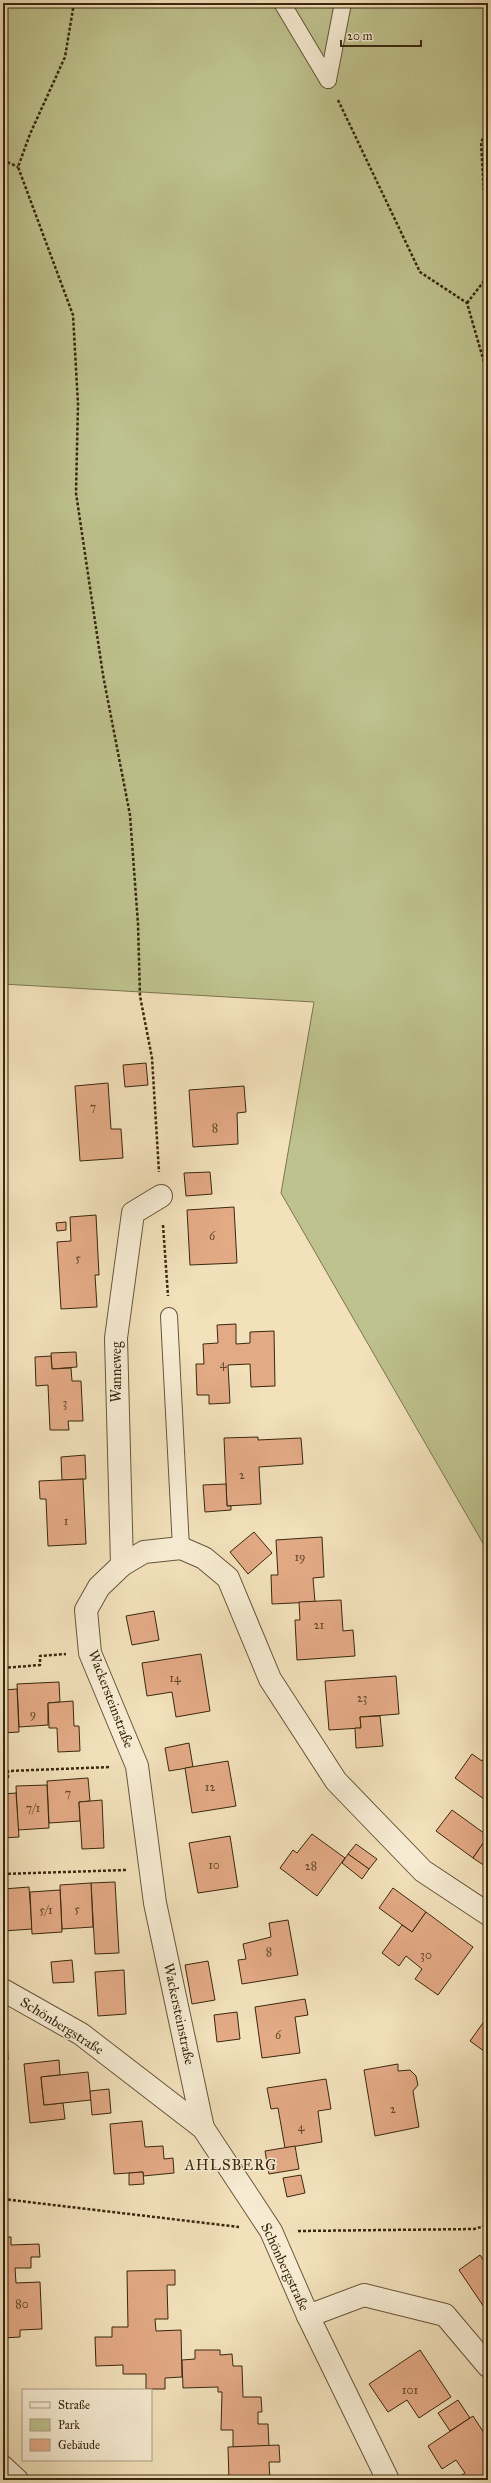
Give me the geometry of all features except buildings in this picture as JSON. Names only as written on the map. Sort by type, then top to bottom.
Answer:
[{"type":"street","name":"Wanneweg","points":[[122,1564],[116,1338],[133,1213],[161,1196]]},
{"type":"street","name":"Wackersteinstraße","points":[[203,2128],[155,1903],[137,1766],[90,1652],[86,1610],[99,1587],[122,1564],[144,1552],[181,1548],[204,1558],[228,1578],[270,1679],[336,1781],[423,1871],[488,1914]]},
{"type":"street","name":"Schönbergstraße","points":[[3,1990],[81,2034],[203,2128],[271,2231],[308,2316],[388,2480]]},
{"type":"street","points":[[308,2316],[364,2295],[445,2315],[488,2366]]},
{"type":"street","points":[[3,2467],[17,2480]]},
{"type":"lane","points":[[282,3],[328,80]]},
{"type":"lane","points":[[328,80],[343,3]]},
{"type":"lane","points":[[169,1316],[181,1548]]},
{"type":"path","points":[[74,3],[65,57],[30,134],[18,167],[73,315],[78,404],[76,493],[103,675],[130,815],[138,924],[140,996],[152,1058],[169,1316]]},
{"type":"path","points":[[328,80],[420,272],[467,303],[488,376]]},
{"type":"path","points":[[488,130],[481,142],[488,262]]},
{"type":"path","points":[[3,160],[18,167]]},
{"type":"path","points":[[467,303],[488,276]]},
{"type":"path","points":[[3,1668],[40,1665],[40,1656],[90,1652]]},
{"type":"path","points":[[3,1778],[8,1778],[8,1771],[137,1766]]},
{"type":"path","points":[[3,1874],[151,1870]]},
{"type":"green space","points":[[3,3],[488,3],[488,1552],[281,1193],[314,1002],[3,984]]},
{"type":"district","name":"AHLSBERG","points":[[231,2165]]}]
